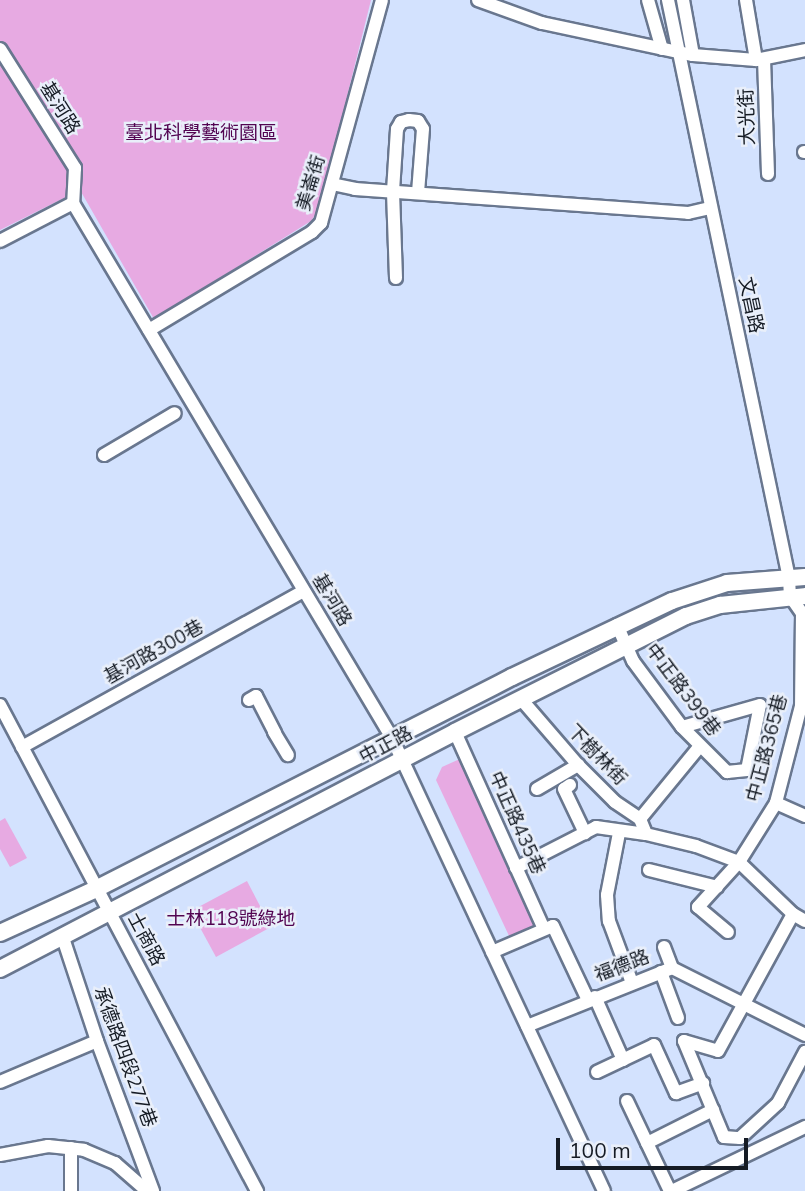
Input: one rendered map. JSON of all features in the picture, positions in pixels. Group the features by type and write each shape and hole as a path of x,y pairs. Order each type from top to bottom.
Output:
{"main road":[{"name":"中正路","path":"0,933 96,889 617,625 672,601 727,583 797,578"},
{"name":"中正路","path":"0,969 455,732 686,616 720,605 797,596"}],"street":[{"name":"美崙街","path":"149,330 312,232 321,223 382,0"},
{"path":"478,0 542,23 693,55 760,59 805,50"},
{"path":"648,0 662,49"},
{"name":"文昌路","path":"667,0 710,208 797,578 797,596"},
{"path":"683,0 693,55"},
{"name":"大光街","path":"746,0 760,59 768,174"},
{"name":"基河路","path":"0,49 75,168 73,202 392,738 604,1191"},
{"path":"396,278 393,191 397,130 401,122 409,120 418,121 423,129 418,193"},
{"path":"332,184 688,213 710,208"},
{"path":"0,241 73,202"},
{"path":"104,454 175,413"},
{"name":"基河路300巷","path":"22,747 304,591"},
{"name":"中正路365巷","path":"728,932 698,907 739,862 776,803 800,706 803,670 802,613 797,596"},
{"name":"中正路399巷","path":"617,625 633,661 682,727 727,772 747,770 760,705 682,727"},
{"path":"249,700 256,696 288,755"},
{"name":"下樹林街","path":"521,699 578,765 615,802 640,819"},
{"name":"士商路","path":"0,705 257,1191"},
{"name":"中正路435巷","path":"455,732 516,869 548,928 592,999 623,1060"},
{"path":"646,834 640,819 700,746"},
{"path":"537,789 578,765"},
{"path":"570,785 564,789 585,833"},
{"path":"776,803 805,816"},
{"path":"516,869 596,827 619,833 646,834 696,846 739,862 793,914 805,921"},
{"path":"619,833 607,895 609,921 632,983"},
{"path":"649,870 717,887"},
{"path":"793,914 718,1051 684,1041 724,1137 740,1138 778,1104 805,1052"},
{"path":"492,952 548,928"},
{"name":"承德路四段277巷","path":"62,936 97,1041 153,1191"},
{"path":"664,947 678,1018"},
{"name":"福德路","path":"527,1026 667,970 744,1003 805,1035"},
{"path":"0,1082 97,1041"},
{"path":"597,1072 654,1045 676,1093 703,1083"},
{"path":"626,1101 671,1191 805,1127"},
{"path":"647,1143 713,1110"},
{"path":"0,1155 48,1146 71,1148 115,1163 147,1191"},
{"path":"71,1148 71,1191"}],"green space":[{"name":"臺北科學藝術園區","path":"0,0 371,0 319,209 311,221 154,319 80,190 0,230"},
{"path":"462,758 538,926 510,938 436,780 442,767"},
{"path":"5,818 27,858 10,867 0,849 0,821"},
{"name":"士林118號綠地","path":"247,881 271,927 216,957 191,911"}]}
